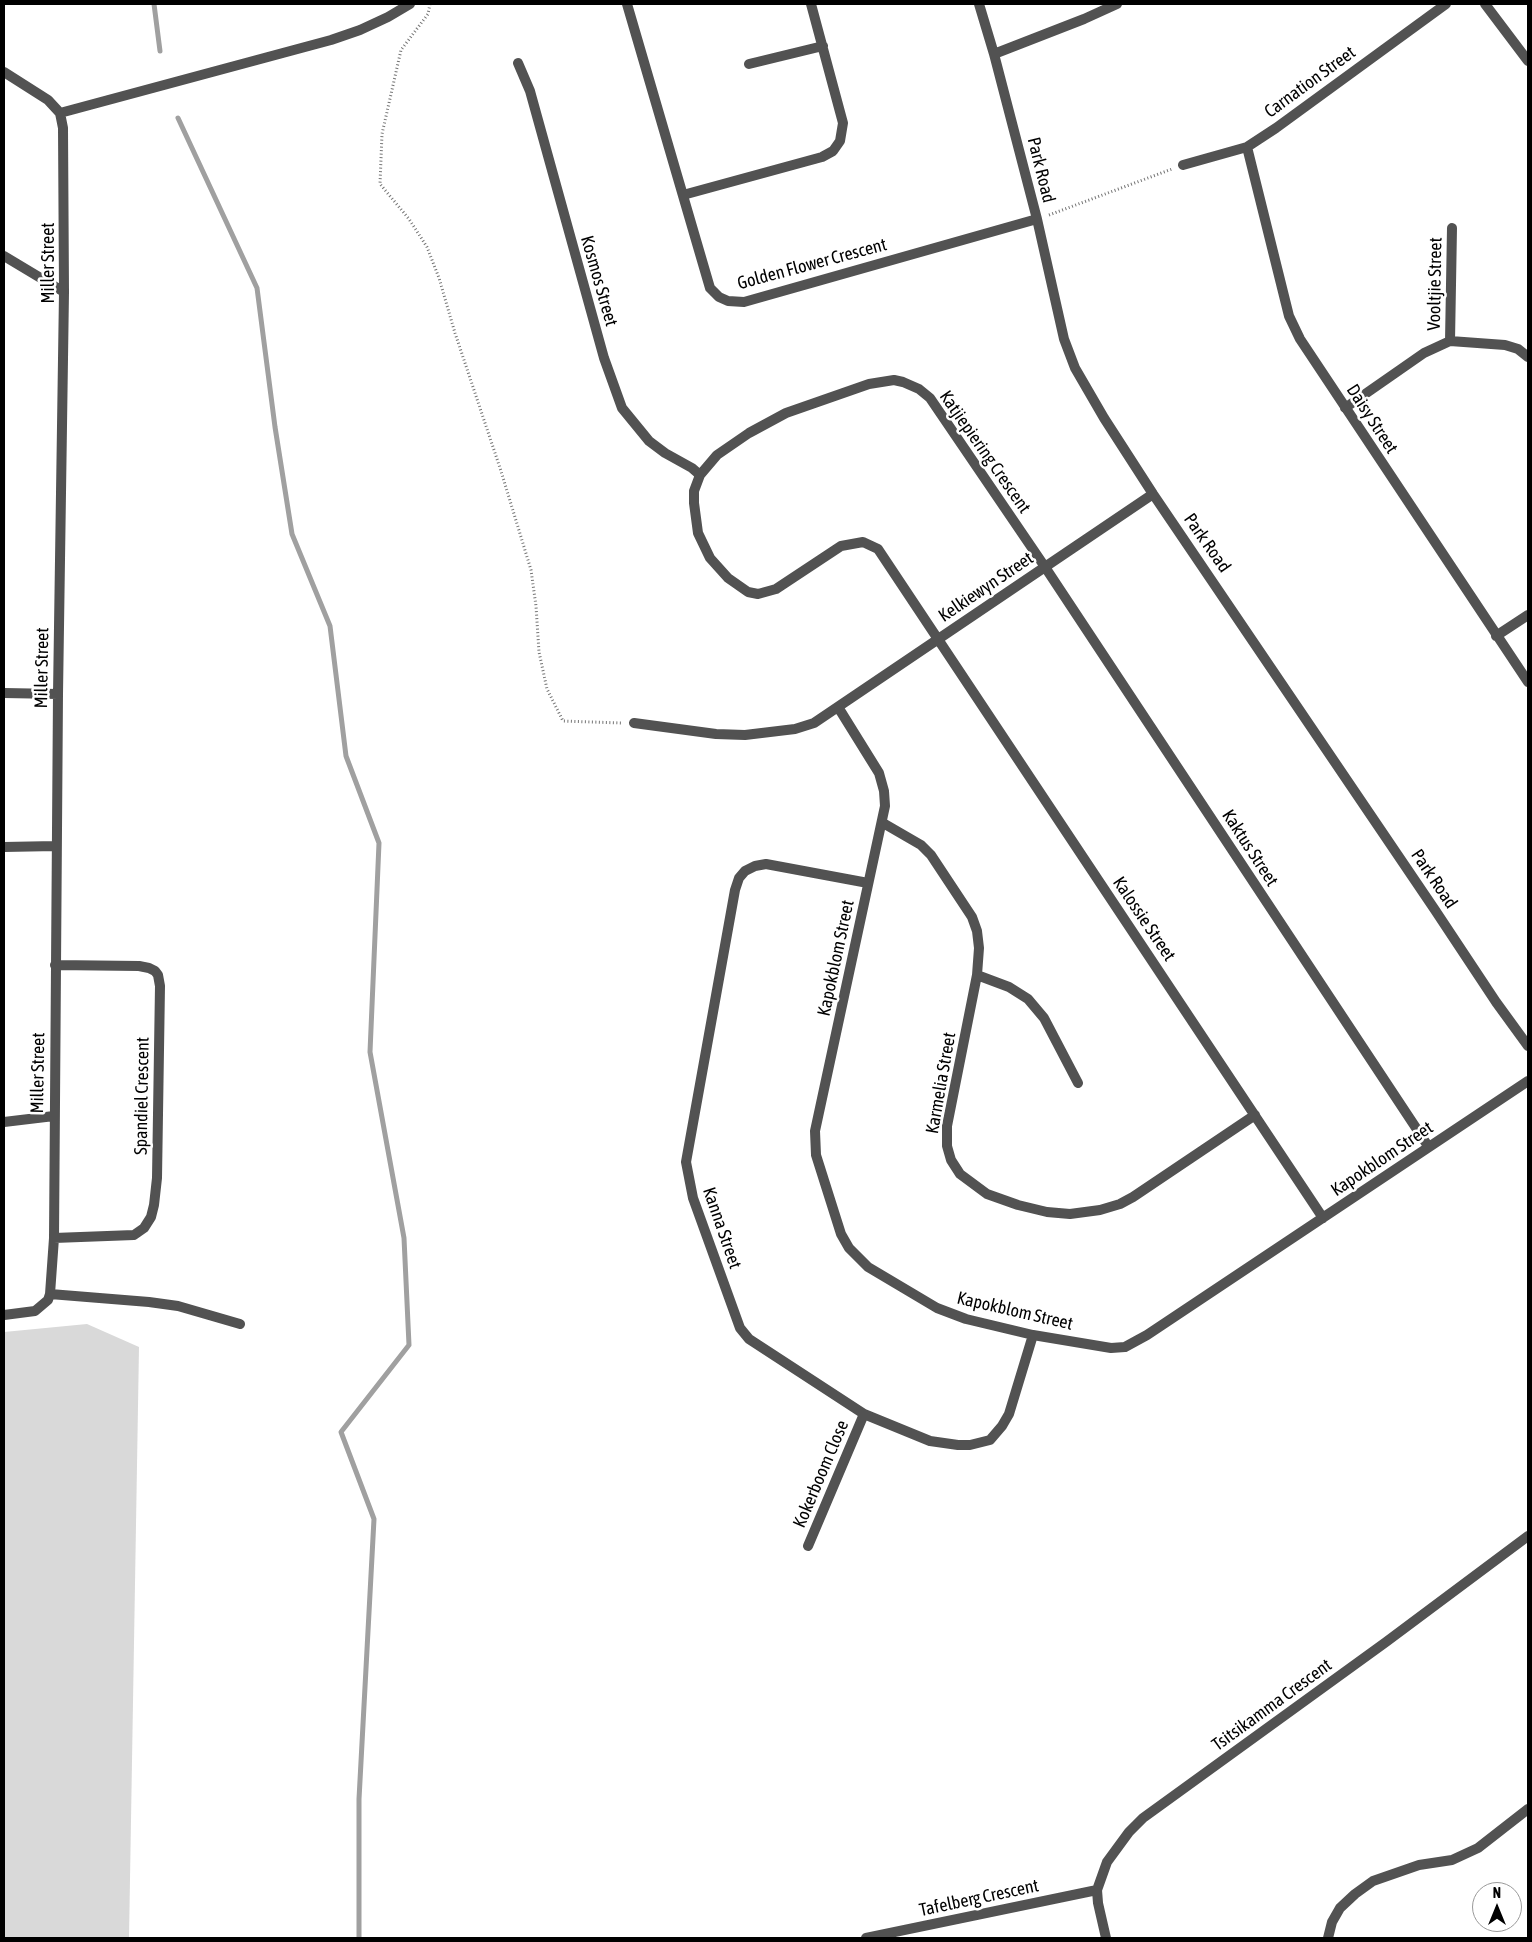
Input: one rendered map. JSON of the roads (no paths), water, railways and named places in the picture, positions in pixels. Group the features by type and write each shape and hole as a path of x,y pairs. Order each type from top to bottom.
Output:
{"street":[{"path":"4,72 48,100 60,113 331,40 360,30 410,4"},
{"path":"683,195 822,157 833,151 840,141 843,123 811,4"},
{"name":"Park Road","path":"979,4 1037,219 1069,354 1087,391 1153,494 1436,910 1496,1002 1528,1046"},
{"path":"994,54 1117,4"},
{"name":"Carnation Street","path":"1183,165 1247,147 1446,4"},
{"path":"1485,4 1528,61"},
{"name":"Golden Flower Crescent","path":"630,5 710,288 719,297 728,301 744,302 1037,219"},
{"path":"749,64 823,46"},
{"name":"Kosmos Street","path":"518,63 530,91 604,358 622,408 649,441 700,475"},
{"name":"Miller Street","path":"50,1294 54,1238 56,846 64,292 62,128 60,113"},
{"name":"Daisy Street","path":"1247,147 1289,316 1300,338 1528,682"},
{"name":"Vooltjie Street","path":"1450,341 1452,228"},
{"path":"4,256 64,292"},
{"path":"1345,408 1424,353 1450,341 1505,345 1518,349 1528,357"},
{"name":"Katjiepiering Crescent","path":"938,639 878,549 869,544 858,542 835,549 769,592 758,594 748,592 728,578 710,558 698,533 694,491 700,475 717,455 749,433 786,412 869,384 894,380 904,382 930,398 1045,567"},
{"name":"Kelkiewyn Street","path":"634,723 716,734 775,733 814,723 1153,494"},
{"name":"Kaktus Street","path":"1045,567 1428,1146"},
{"path":"1496,636 1528,615"},
{"name":"Kalossie Street","path":"938,639 1323,1218"},
{"path":"4,693 58,694"},
{"name":"Kapokblom Street","path":"838,708 879,773 884,791 885,806 883,823 868,883 815,1131 817,1160 841,1234 849,1248 868,1267 937,1308 966,1319 1033,1334 1111,1348 1125,1348 1528,1081"},
{"name":"Karmelia Street","path":"883,823 921,845 931,855 972,917 977,931 977,975 947,1126 947,1146 951,1160 960,1174 987,1194 1018,1205 1047,1212 1070,1214 1100,1210 1120,1204 1133,1197 1255,1115"},
{"path":"4,847 56,846"},
{"name":"Kanna Street","path":"868,883 766,864 750,868 740,878 735,890 686,1162 693,1198 740,1328 749,1339 864,1414 938,1444 970,1445 990,1440 999,1431 1009,1414 1033,1334"},
{"name":"Spandiel Crescent","path":"54,1238 134,1235 144,1228 151,1217 157,1178 160,986 158,975 149,968 139,966 56,965"},
{"path":"977,975 1009,987 1028,999 1044,1018 1078,1083"},
{"path":"4,1122 54,1116"},
{"path":"4,1315 35,1312 48,1300 50,1294 178,1306 240,1324"},
{"name":"Kokerboom Close","path":"808,1546 864,1414"},
{"name":"Tsitsikamma Crescent","path":"1106,1938 1097,1890 1107,1862 1129,1832 1143,1818 1386,1642 1528,1536"},
{"path":"1328,1938 1332,1922 1340,1908 1373,1881 1419,1865 1452,1860 1478,1848 1528,1809"},
{"name":"Tafelberg Crescent","path":"866,1938 1097,1890"}],"waterway":[{"path":"154,4 160,51"},
{"path":"178,118 257,288 275,427 292,534 330,626 346,756 379,843 370,1052 404,1238 409,1345 341,1432 374,1519 359,1799 359,1938"}]}
